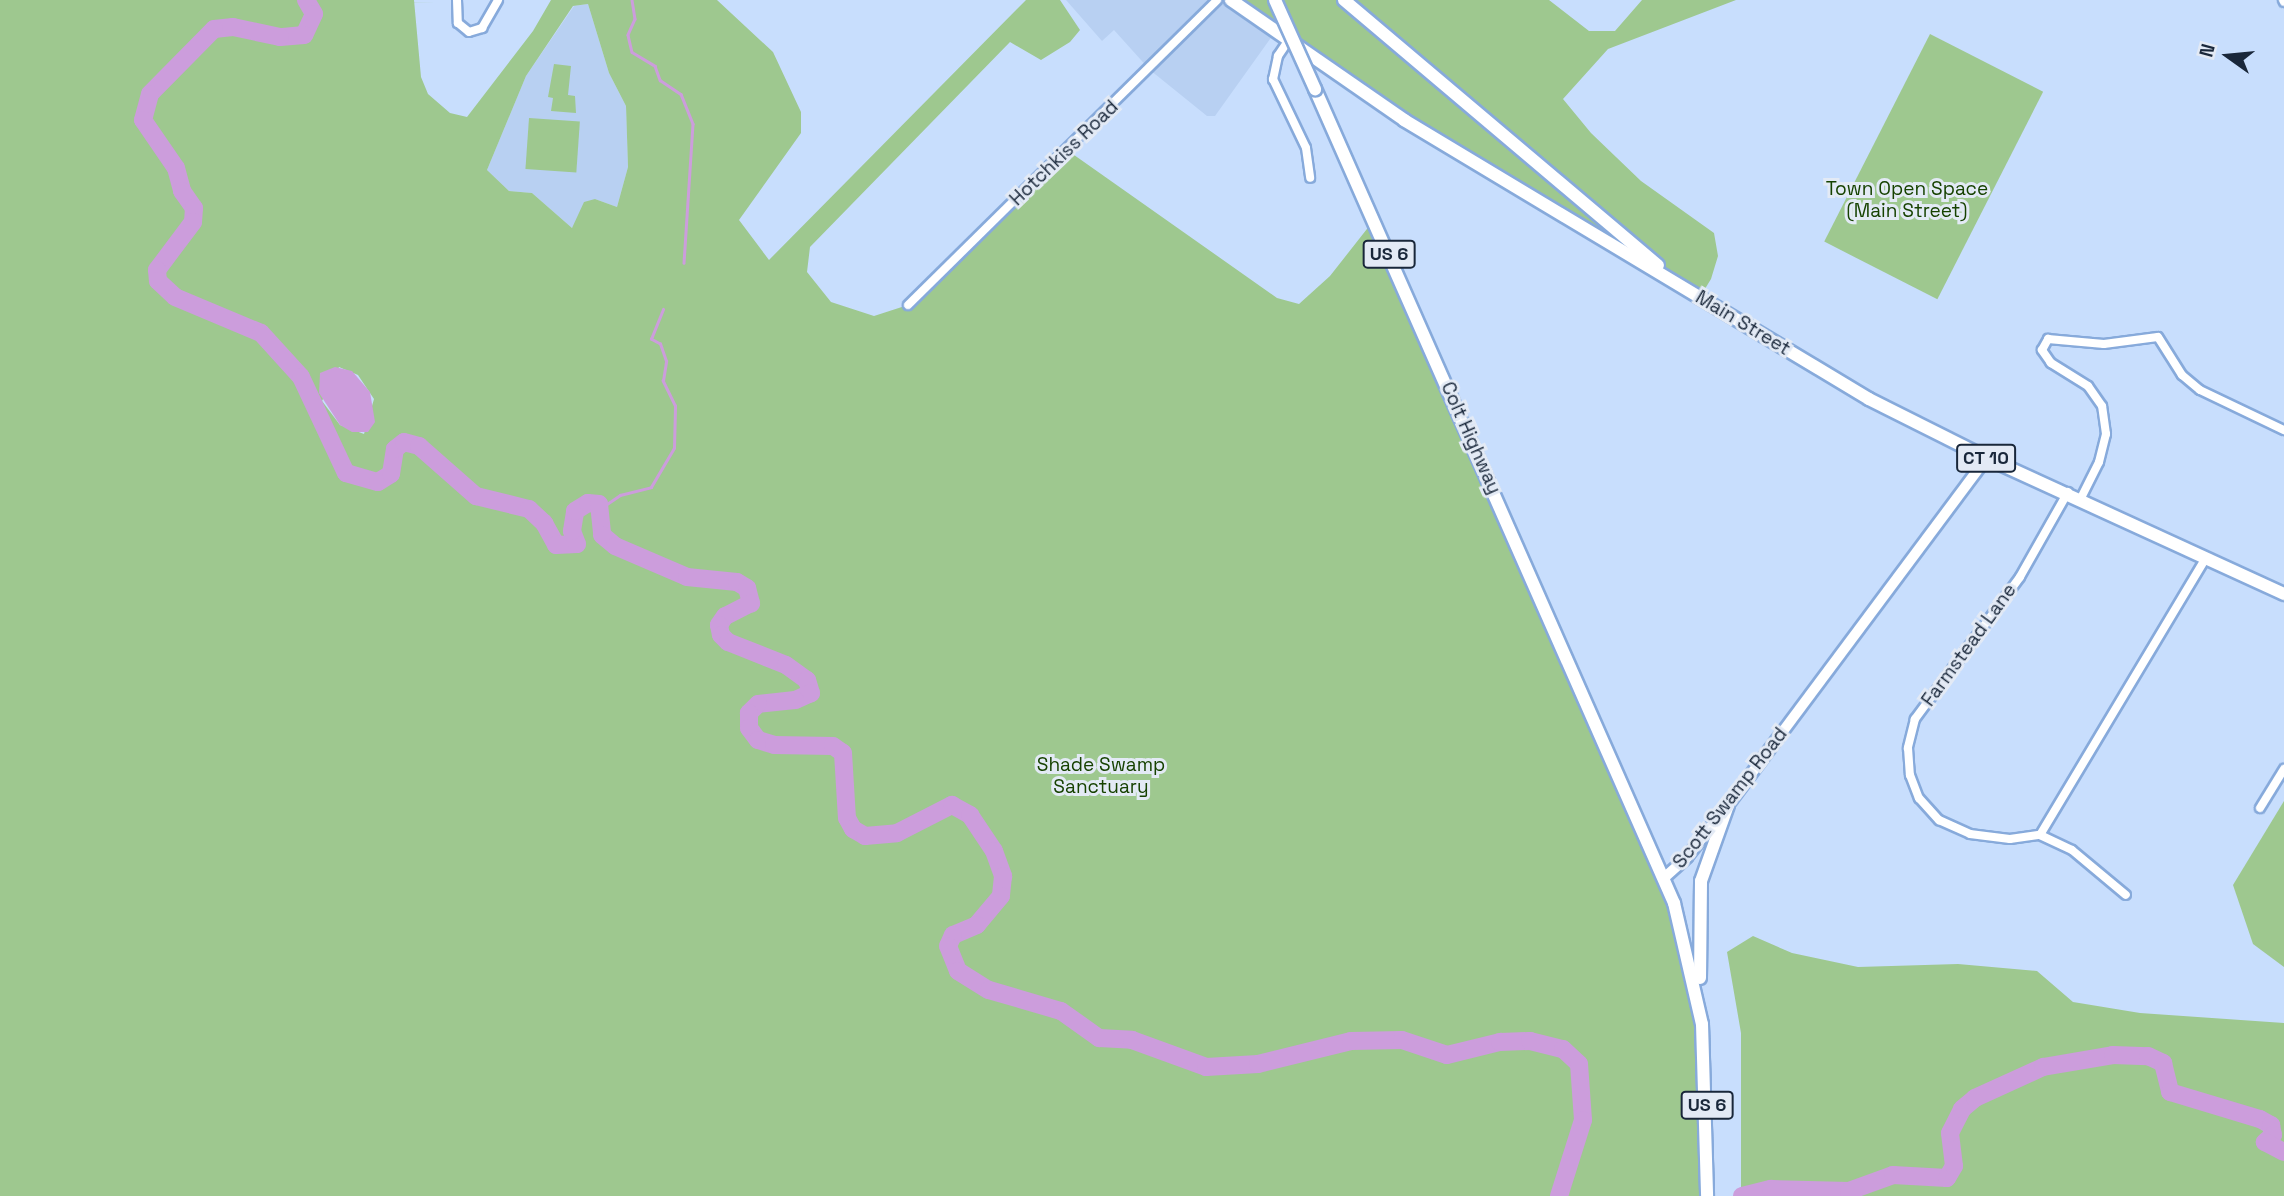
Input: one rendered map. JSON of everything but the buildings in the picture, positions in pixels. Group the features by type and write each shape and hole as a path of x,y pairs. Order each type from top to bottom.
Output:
{"highway":[{"name":"Main Street","path":"1231,0 1404,120 1870,399 1987,458 2068,492 2284,594"},
{"name":"Colt Highway","path":"1275,0 1665,877"},
{"path":"1344,0 1700,297"},
{"path":"1702,1024 1698,900 1704,862 1728,805"},
{"name":"Scott Swamp Road","path":"1665,877 1689,958 1702,1024 1707,1191"}],"main road":[{"name":"Scott Swamp Road","path":"1665,877 1687,858 1728,805 1987,458"}],"street":[{"path":"457,0 458,23 469,32 482,28 498,0"},
{"name":"Hotchkiss Road","path":"908,305 1217,0"},
{"path":"1288,41 1278,56 1272,79 1306,148 1310,178"},
{"path":"2081,498 2099,463 2106,434 2102,406 2088,386 2051,363 2042,351 2048,339 2104,344 2158,337 2182,375 2200,390 2284,430"},
{"name":"Farmstead Lane","path":"2040,835 2010,839 1970,834 1939,820 1919,799 1908,748 1915,719 2020,577 2068,492"},
{"path":"2126,895 2072,850 2040,835 2206,558"},
{"path":"2260,808 2284,769"}],"shaded area":[{"path":"1066,0 1231,0 1275,32 1215,116 1207,116 1150,70 1114,30 1102,41"},
{"path":"588,4 609,73 626,106 628,167 617,207 595,199 572,228 532,193 509,191 487,170 526,76 574,6"},
{"path":"335,367 352,371 370,392 375,422 368,432 352,432 340,425 319,393 320,373"}],"green space":[{"name":"Shade Swamp Sanctuary","path":"0,0 414,0 421,77 428,94 450,113 467,117 533,31 551,0 717,0 773,52 801,112 801,133 739,220 769,260 1026,0 1060,0 1080,30 1070,42 1041,60 1010,42 810,247 807,272 831,302 874,316 908,305 1067,150 1277,298 1299,304 1330,276 1374,220 1665,877 1697,992 1707,1196 0,1196","holes":["588,4 609,73 626,106 628,167 617,207 595,199 584,202 572,228 532,193 509,191 487,170 526,76 573,6","339,367 358,375 374,399 364,434 340,425 322,401"]},
{"path":"1231,0 1549,0 1589,31 1615,31 1642,0 1736,0 1608,49 1563,99 1591,133 1641,181 1714,233 1718,256 1711,279 1700,297 1492,173"},
{"name":"Town Open Space (Main Street)","path":"1930,34 2043,92 1937,299 1824,242"},
{"path":"554,64 571,66 568,95 575,96 576,113 551,111 553,98 548,97"},
{"path":"529,118 580,122 576,172 525,169"},
{"path":"2284,801 2284,967 2253,944 2233,885"},
{"path":"1753,936 1792,953 1858,967 1958,964 2037,971 2073,1002 2140,1013 2284,1023 2284,1196 1741,1196 1741,1033 1727,952"}],"waterway":[{"path":"306,0 314,14 304,35 280,37 233,27 214,29 150,94 143,120 176,168 182,191 194,208 193,222 157,270 158,281 175,297 261,333 301,377 346,473 378,482 391,474 395,449 404,442 419,446 476,496 529,509 544,523 556,545 577,544 572,531 575,511 588,503 599,504 602,535 615,546 687,577 737,582 747,588 751,603 725,616 719,625 721,635 728,642 786,665 807,680 811,693 795,700 758,704 749,713 749,728 758,740 774,745 833,746 843,753 847,818 853,829 865,836 897,833 952,805 970,815 994,851 1003,876 1001,896 977,925 953,935 948,946 958,971 989,990 1061,1011 1099,1038 1132,1040 1206,1067 1258,1064 1351,1041 1402,1040 1447,1055 1500,1042 1530,1041 1563,1049 1579,1064 1583,1120 1559,1196"},
{"path":"632,0 635,19 628,35 632,52 655,66 660,80 681,94 693,124 684,263"},
{"path":"601,508 620,495 651,487 674,448 675,406 663,381 666,361 660,344 651,339 663,309"},
{"path":"1742,1196 1771,1189 1849,1191 1893,1175 1947,1178 1954,1166 1950,1133 1962,1109 1975,1098 2043,1067 2113,1055 2148,1056 2163,1063 2170,1092 2260,1119 2271,1125 2273,1135 2265,1142 2284,1152"}]}
